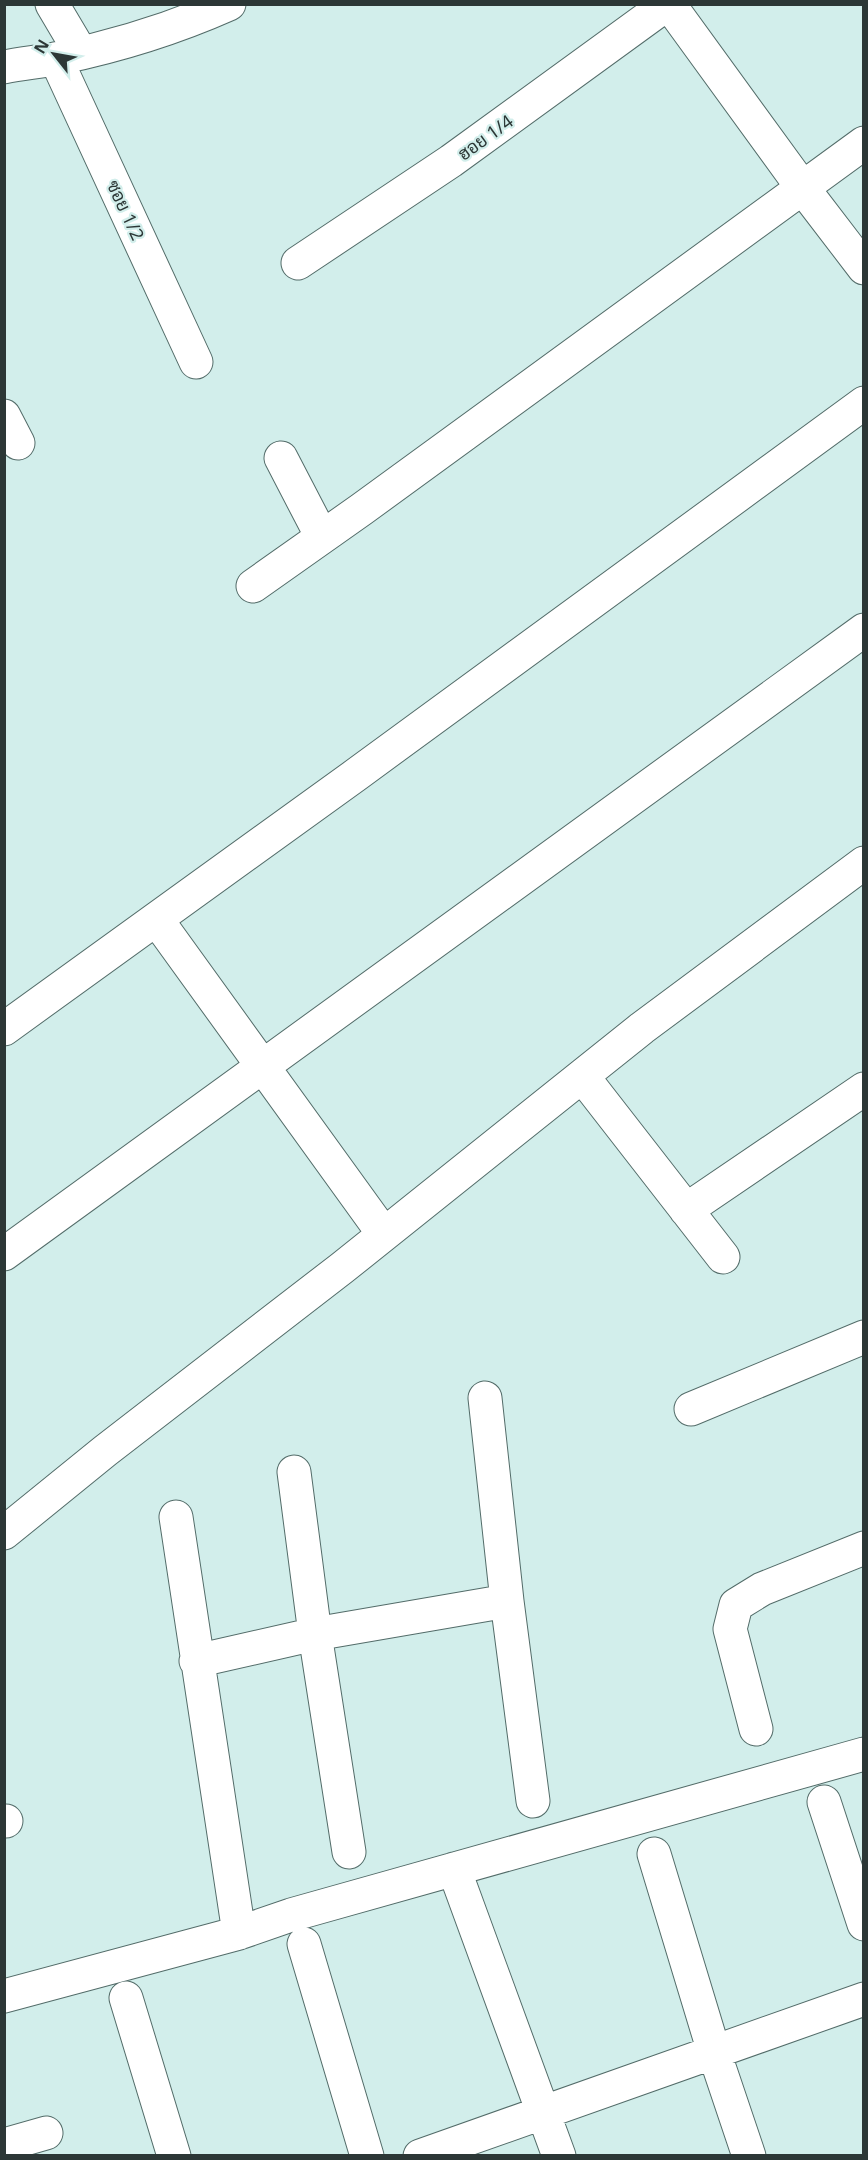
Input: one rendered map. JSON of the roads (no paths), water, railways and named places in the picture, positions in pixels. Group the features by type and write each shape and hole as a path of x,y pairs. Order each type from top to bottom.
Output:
{"street":[{"name":"ซอย 1/2","path":"52,4 69,56 196,362"},
{"path":"4,67 69,56 126,42 229,4"},
{"path":"668,4 802,188 864,268"},
{"name":"ฮอย 1/4","path":"298,263 451,161 668,4"},
{"path":"253,586 864,143"},
{"path":"4,1029 157,920 864,403"},
{"path":"282,458 322,537"},
{"path":"4,1254 264,1068 864,630"},
{"path":"4,1533 105,1450 342,1268 642,1028 864,863"},
{"path":"157,920 383,1233"},
{"path":"583,1077 723,1257"},
{"path":"686,1210 864,1089"},
{"path":"691,1409 864,1337"},
{"path":"484,1398 533,1801"},
{"path":"294,1472 315,1634 349,1852"},
{"path":"176,1517 239,1933"},
{"path":"756,1729 730,1629 736,1605 762,1589 864,1548"},
{"path":"196,1661 315,1634 507,1601"},
{"path":"4,1996 239,1933 454,1869 864,1754"},
{"path":"824,1802 864,1924"},
{"path":"654,1854 748,2156"},
{"path":"454,1869 559,2156"},
{"path":"304,1944 367,2156"},
{"path":"126,1998 174,2156"},
{"path":"420,2156 864,1999"},
{"path":"4,2145 46,2133"}]}
